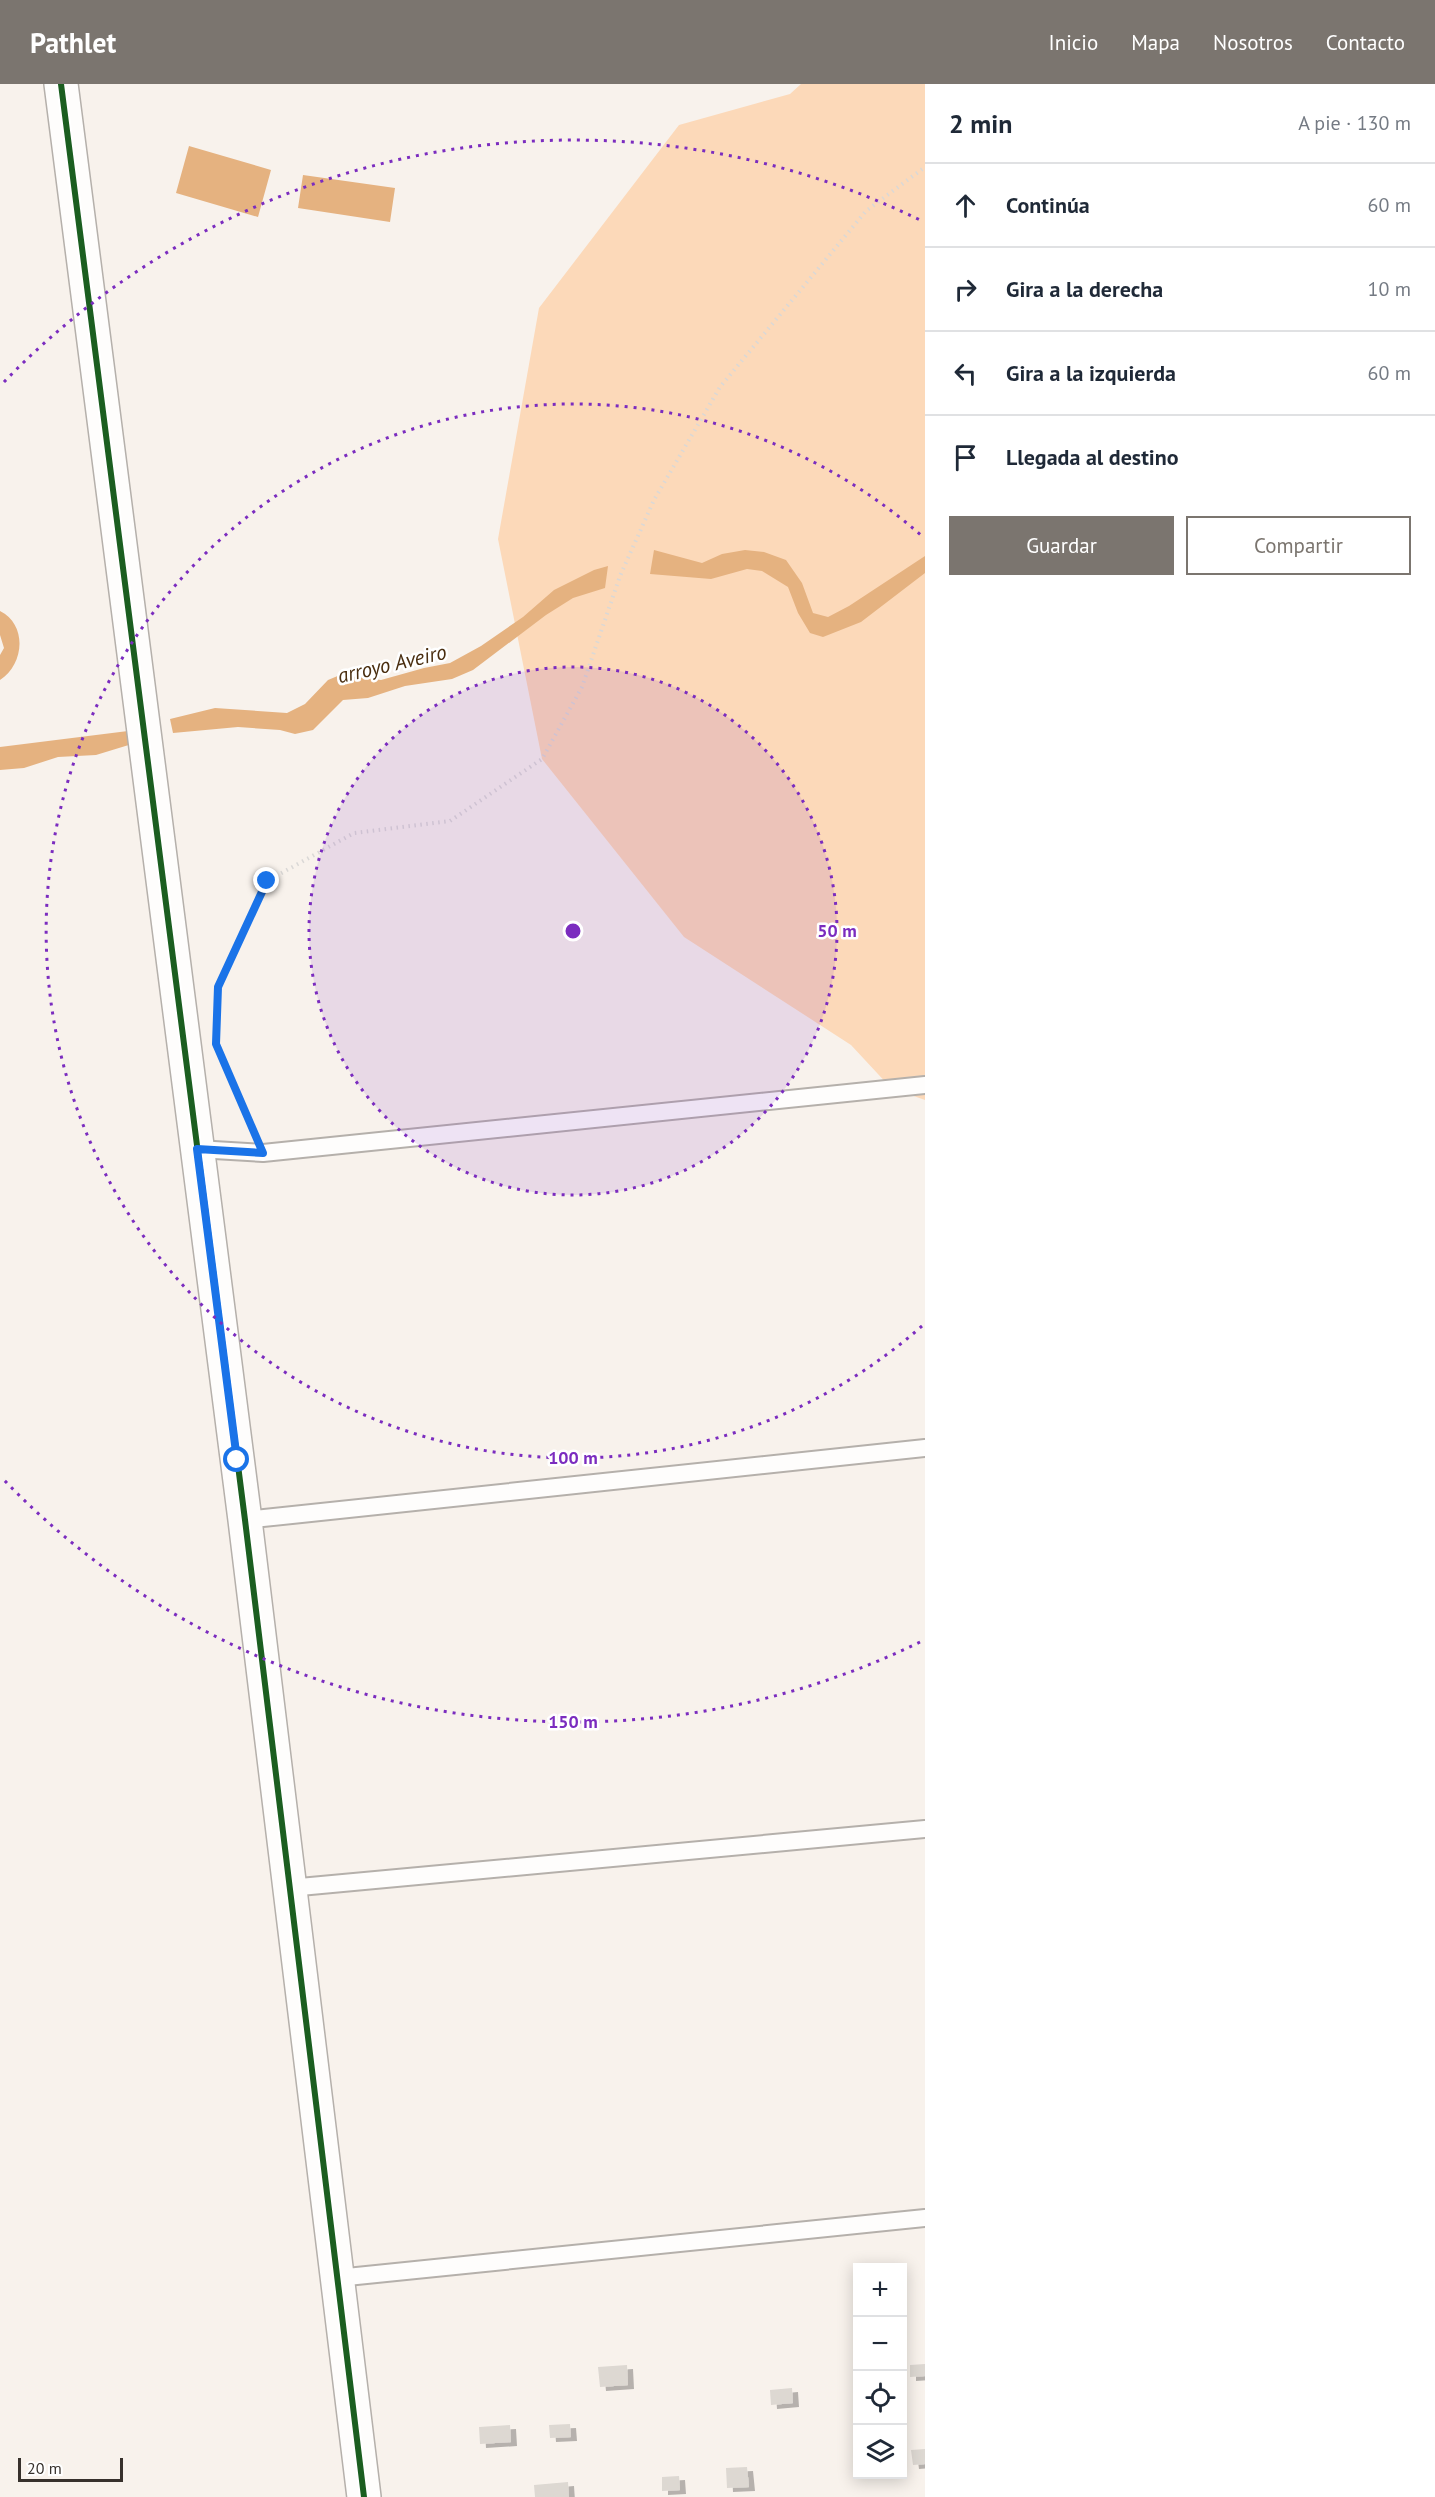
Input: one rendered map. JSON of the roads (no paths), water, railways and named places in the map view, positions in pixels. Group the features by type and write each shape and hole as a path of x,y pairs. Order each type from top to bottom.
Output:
{"street":[{"path":"61,84 245,1520 364,2497"}],"lane":[{"path":"197,1149 263,1153 925,1085"},
{"path":"245,1520 925,1448"},
{"path":"290,1888 925,1829"},
{"path":"337,2278 925,2218"}],"water label":[{"name":"arroyo Aveiro","path":"392,664"}]}
